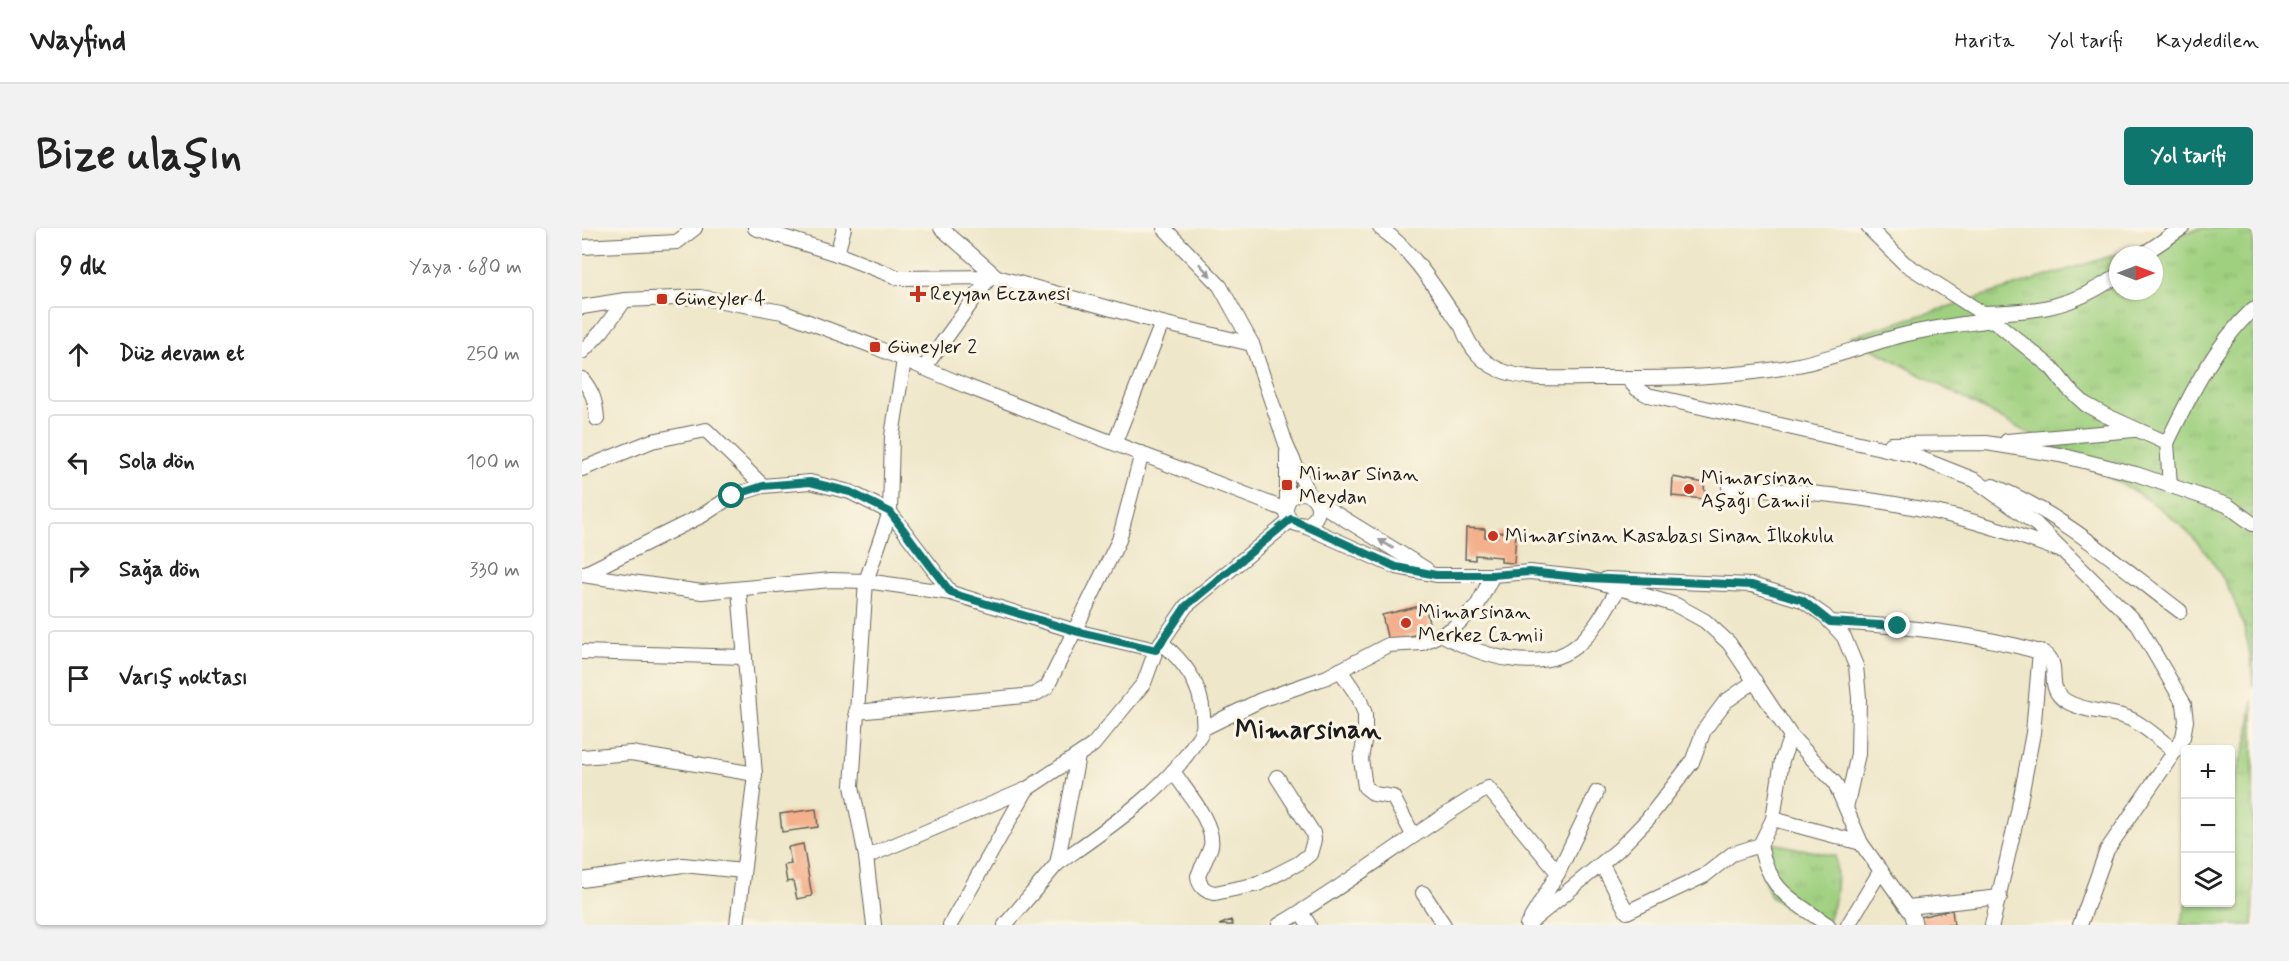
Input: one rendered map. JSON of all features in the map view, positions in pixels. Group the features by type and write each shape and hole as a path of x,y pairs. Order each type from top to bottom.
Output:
{"street":[{"path":"582,247 677,242 695,228"},
{"path":"754,228 837,254 899,278 993,277 1162,323 1252,344"},
{"path":"837,254 844,228"},
{"path":"941,228 993,277"},
{"path":"582,307 625,300 700,297 782,312 966,386 1115,442 1311,522 1317,513 1313,498 1287,447 1252,344 1220,286 1164,228"},
{"path":"1380,228 1396,240 1414,259 1462,327 1471,346 1493,366 1510,373 1540,377 1627,378 1773,369 1821,359 1912,333 2060,305 2082,298 2109,280"},
{"path":"1869,228 1904,263 1987,317 2052,368 2085,404 2167,443"},
{"path":"2155,246 2182,228"},
{"path":"924,368 993,277"},
{"path":"582,351 602,331 625,300"},
{"path":"2169,486 2167,443 2216,352 2253,309"},
{"path":"1115,442 1162,323"},
{"path":"874,925 866,857 852,786 866,581 890,512 892,435 904,360"},
{"path":"1627,378 1648,395 1912,455 2026,500 2058,519 2180,611"},
{"path":"582,380 590,388 596,403 597,419"},
{"path":"1868,444 1986,444 2136,429"},
{"path":"582,469 652,441 706,430 763,486"},
{"path":"1986,444 2060,455 2136,474 2227,505 2253,524"},
{"path":"1287,447 1291,514"},
{"path":"856,712 1034,695 1047,687 1119,540 1142,453"},
{"path":"1975,480 2036,524 2138,625 2184,704 2186,721 2175,751 2107,850 2080,925"},
{"path":"583,574 703,515 732,496 763,486 810,482 850,492 890,512 951,593"},
{"path":"1729,487 1802,491 1944,514 2006,530 2066,552"},
{"path":"866,857 1027,789 1093,745 1144,683 1159,646 1186,606 1291,514 1293,495 1304,493 1313,498 1436,575"},
{"path":"1291,514 1396,567 1436,575 1530,572 1586,578 1752,585 1802,600 1830,622 1844,637 1856,666 1859,698 1858,754 1846,808"},
{"path":"583,574 702,592 831,580 866,581 951,593 1075,631 1159,646 1180,658 1194,679 1202,703 1204,728"},
{"path":"1005,925 1057,864 1124,817 1173,771 1183,761 1204,728 1262,700 1327,677 1388,645 1422,643 1452,629 1477,606 1492,575"},
{"path":"1586,578 1676,605 1705,621 1730,643 1791,736 1835,783 1861,843 1908,907 1915,925"},
{"path":"1441,634 1468,649 1496,658 1545,659 1564,653 1580,643 1601,618 1618,589"},
{"path":"737,925 755,774 739,590"},
{"path":"1830,622 1898,626 1964,634 2040,651 2052,660 2054,687 2065,700 2128,717 2175,751"},
{"path":"1992,925 2000,897 2033,733 2040,651"},
{"path":"582,652 745,657"},
{"path":"1340,670 1359,698 1365,714 1365,736 1361,759 1365,787 1374,794 1393,797 1413,835"},
{"path":"1527,925 1602,865 1647,820 1692,762 1704,730 1725,702 1755,681"},
{"path":"1791,736 1782,760 1773,819 1760,845 1765,867 1776,886 1793,901 1828,925"},
{"path":"582,756 631,753 755,774"},
{"path":"1057,864 1077,756"},
{"path":"1173,771 1209,825 1210,847 1198,876 1201,886 1215,893 1258,884 1299,863 1310,854 1314,840 1312,833 1277,777"},
{"path":"1278,925 1488,788 1558,873"},
{"path":"950,925 1027,789"},
{"path":"1527,925 1558,873 1598,792"},
{"path":"1773,819 1861,843"},
{"path":"1602,865 1627,912 1704,876 1732,854 1760,845"},
{"path":"582,880 683,865 743,871"},
{"path":"1848,925 1881,870"},
{"path":"1423,893 1444,925"},
{"path":"1908,907 2000,897"},
{"path":"1301,912 1309,925"}],"green space":[{"path":"2201,228 2253,228 2253,687 2250,655 2243,625 2218,571 2201,547 2180,525 2156,505 2129,488 1851,337 2109,257 2109,300 2163,300 2163,246 2143,246"},
{"path":"2253,699 2253,925 2180,925 2186,907 2235,907 2235,778 2248,738"},
{"path":"1762,841 1835,856 1836,891 1826,925 1813,925 1771,897 1764,878"}],"building":[{"name":"Mimarsinan Aşağı Camii","path":"1673,477 1704,483 1705,499 1672,496"},
{"path":"1466,528 1485,529 1485,537 1497,537 1497,532 1516,533 1514,563 1501,562 1501,557 1475,555 1475,560 1465,559"},
{"name":"Mimarsinan Merkez Camii","path":"1425,605 1431,631 1388,641 1382,615"},
{"path":"816,809 818,827 782,832 780,814"},
{"path":"803,844 812,896 797,899 793,881 787,882 784,865 791,864 788,847"},
{"path":"1952,910 1954,925 1920,925 1919,917"},
{"path":"1231,920 1233,925 1219,925"}],"place":[{"name":"Reyyan Eczanesi","path":"918,294"},
{"name":"Güneyler 4","path":"662,299"},
{"name":"Güneyler 2","path":"875,347"},
{"name":"Mimar Sinan Meydan","path":"1287,485"},
{"name":"Mimarsinan Aşağı Camii","path":"1689,489"},
{"name":"Mimarsinan Kasabası Sinan İlkokulu","path":"1493,536"},
{"name":"Mimarsinan Merkez Camii","path":"1406,623"}],"district":[{"name":"Mimarsinan","path":"1308,731"}],"route":[{"path":"732,496 763,486 810,482 850,492 890,512 951,593 1075,631 1156,650 1186,606 1291,519 1295,523 1396,567 1436,575 1530,572 1586,578 1752,585 1802,600 1830,622 1898,626"}]}
